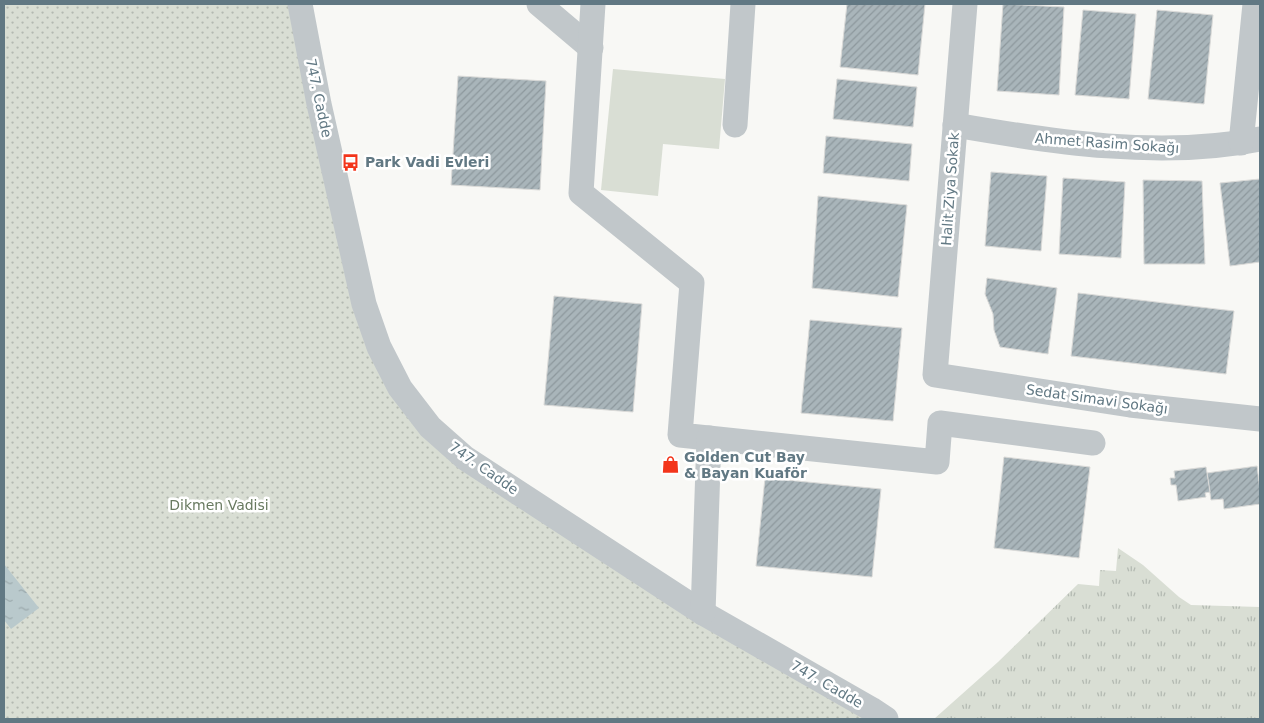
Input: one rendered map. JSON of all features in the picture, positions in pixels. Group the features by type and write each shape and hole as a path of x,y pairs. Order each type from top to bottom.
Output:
{"street":[{"name":"747. Cadde","path":"300,4 319,104 364,304 379,347 400,388 430,428 465,458 703,613 874,716"},
{"path":"539,4 591,48"},
{"path":"593,4 581,193 692,283 680,435 937,462 940,423 1093,443"},
{"path":"735,125 743,4"},
{"name":"Halit Ziya Sokak","path":"935,375 965,4"},
{"path":"1250,141 1255,4"},
{"name":"Ahmet Rasim Sokağı","path":"955,125 1038,140 1108,145 1178,148 1212,147 1250,141"},
{"name":"Sedat Simavi Sokağı","path":"935,375 1130,405 1260,419"},
{"path":"703,613 709,438"}],"green space":[{"name":"Dikmen Vadisi","path":"4,4 300,4 364,304 430,427 886,719 4,719"},
{"path":"613,69 725,79 719,149 663,144 658,196 601,190"},
{"path":"1118,548 1143,565 1179,597 1191,605 1260,607 1260,719 934,719 998,662 1078,584 1099,586 1100,570 1116,571"}],"water":[{"path":"4,564 39,608 11,629 4,620"}],"building":[{"path":"847,4 925,4 918,75 840,67"},
{"path":"1003,4 1064,7 1059,95 997,91"},
{"path":"1083,10 1136,14 1129,99 1075,95"},
{"path":"1157,10 1213,15 1204,104 1148,99"},
{"path":"458,76 546,81 540,190 451,185"},
{"path":"837,79 917,87 913,127 833,119"},
{"path":"826,136 912,144 909,181 823,173"},
{"path":"991,172 1047,176 1041,251 985,246"},
{"path":"1063,178 1125,182 1121,258 1059,254"},
{"path":"1260,179 1260,262 1230,266 1220,183"},
{"path":"1143,180 1202,181 1205,264 1144,264"},
{"path":"818,196 907,205 898,297 812,288"},
{"path":"987,278 1057,288 1048,354 1000,347 994,330 993,314 985,294"},
{"path":"1078,293 1234,311 1226,374 1071,356"},
{"path":"554,296 642,304 633,412 544,405"},
{"path":"810,320 902,328 893,421 801,413"},
{"path":"1004,457 1090,467 1079,558 994,548"},
{"path":"1257,466 1260,504 1224,509 1223,499 1211,500 1207,473"},
{"path":"1206,467 1210,492 1205,493 1206,497 1178,501 1176,485 1171,485 1170,478 1175,478 1174,471"},
{"path":"765,478 881,489 872,577 756,566"}],"place":[{"name":"Park Vadi Evleri","path":"351,162"},
{"name":"Golden Cut Bay & Bayan Kuaför","path":"670,465"}]}
